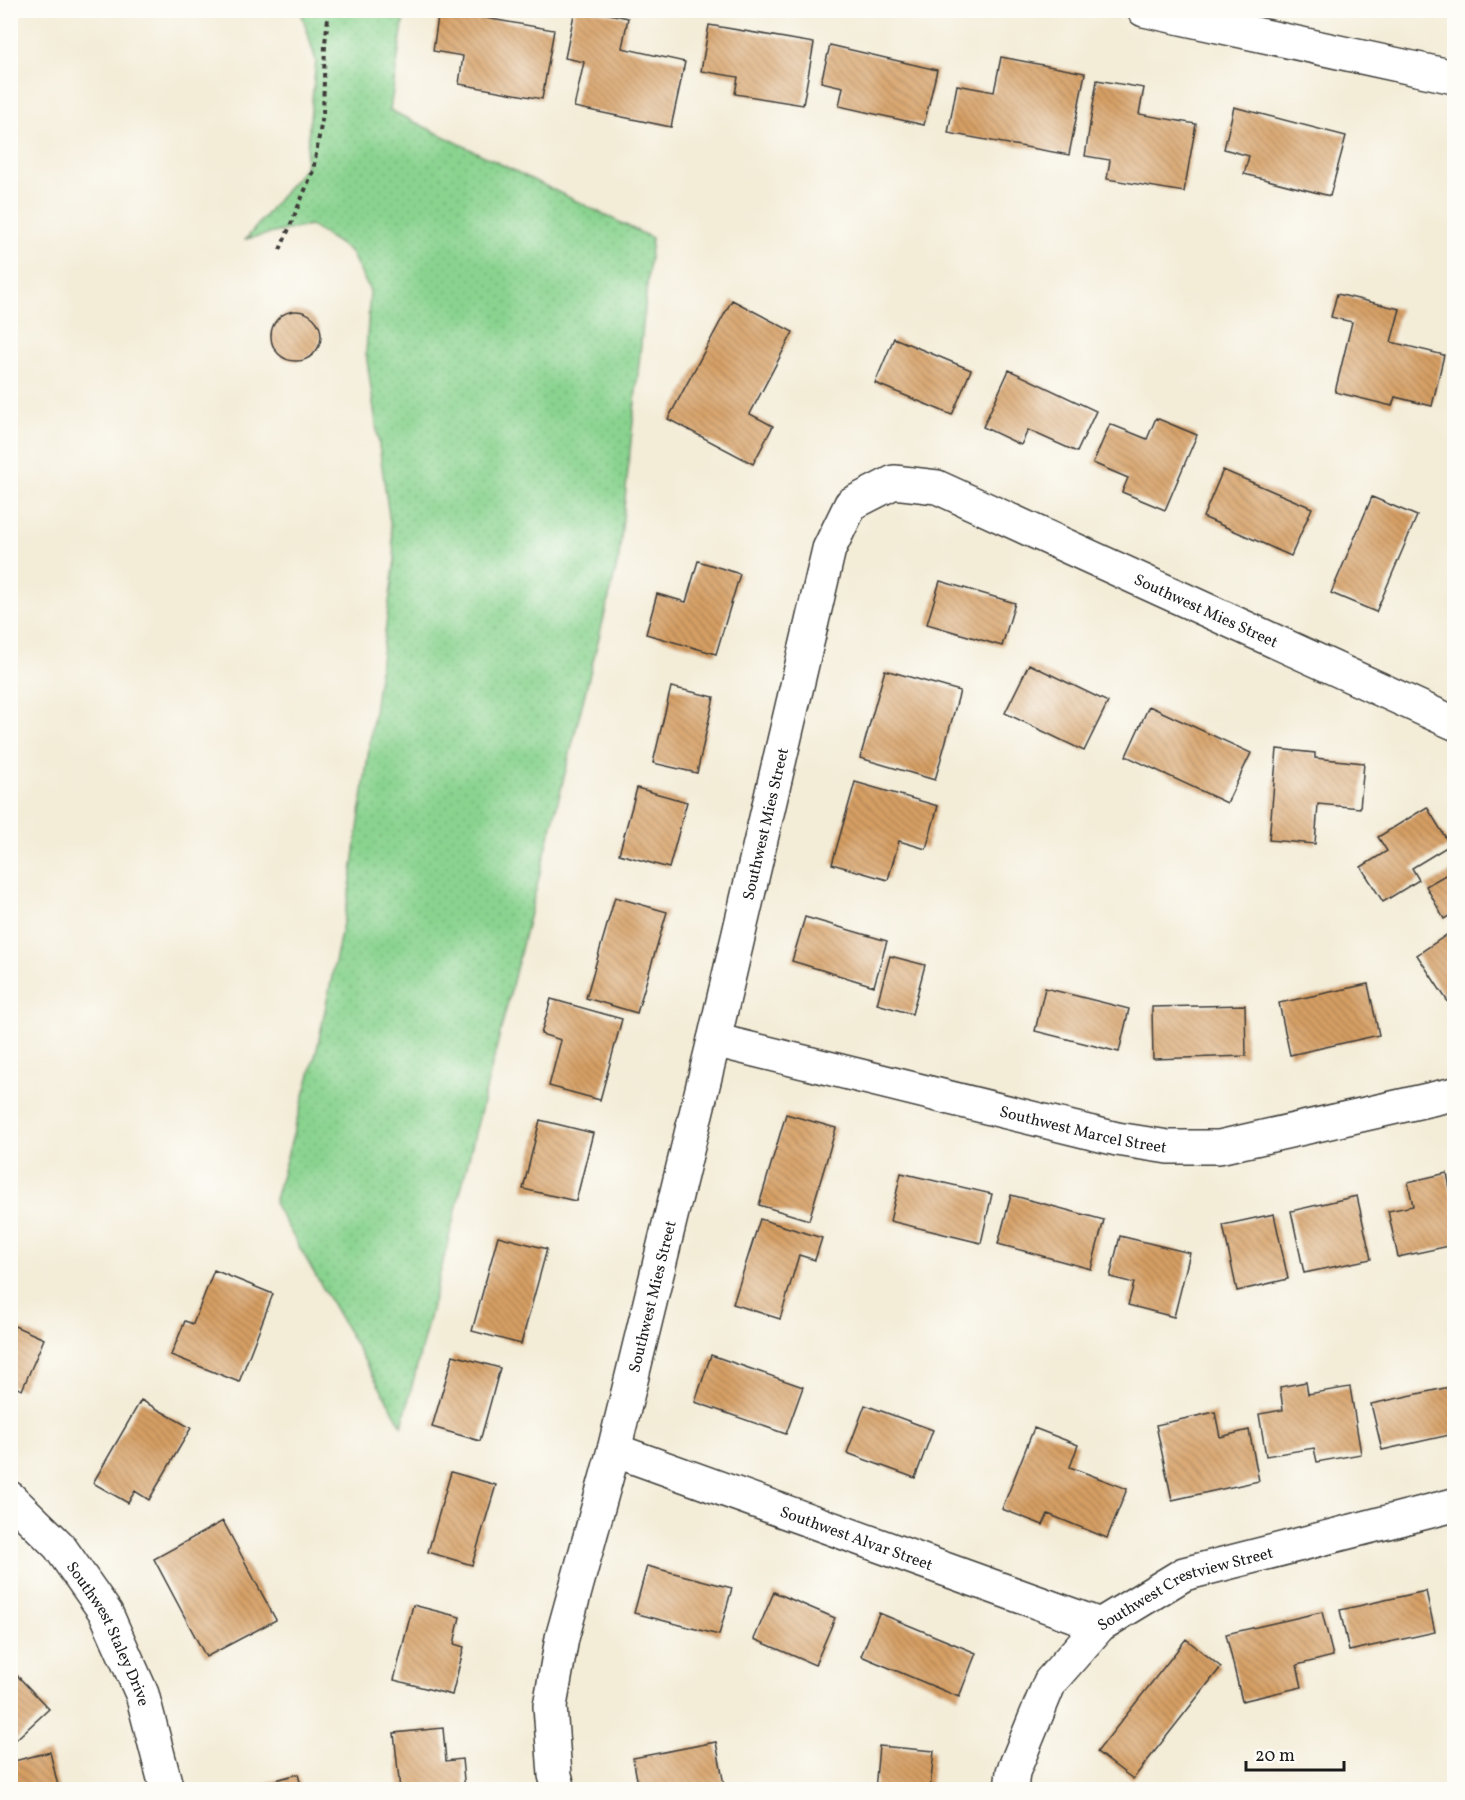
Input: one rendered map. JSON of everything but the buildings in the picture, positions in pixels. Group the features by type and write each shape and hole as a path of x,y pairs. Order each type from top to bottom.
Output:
{"street":[{"path":"1144,10 1455,77"},
{"name":"Southwest Mies Street","path":"559,1790 555,1775 550,1706 562,1638 614,1450 714,1040 829,549 851,504 894,482 937,487 1455,723"},
{"name":"Southwest Marcel Street","path":"714,1040 1117,1139 1168,1147 1219,1147 1455,1094"},
{"name":"Southwest Alvar Street","path":"614,1450 1100,1625"},
{"name":"Southwest Staley Drive","path":"10,1498 59,1546 106,1613 142,1694 167,1790"},
{"name":"Southwest Crestview Street","path":"1011,1790 1013,1772 1050,1682 1100,1625 1184,1574 1455,1505"}],"path":[{"path":"280,250 314,171 323,114 325,43 329,10"}],"green space":[{"path":"301,11 405,11 390,110 652,238 619,557 402,1426 274,1203 317,1049 349,894 395,559 366,353 370,291 350,251 310,225 246,239 305,167 316,61"}]}
